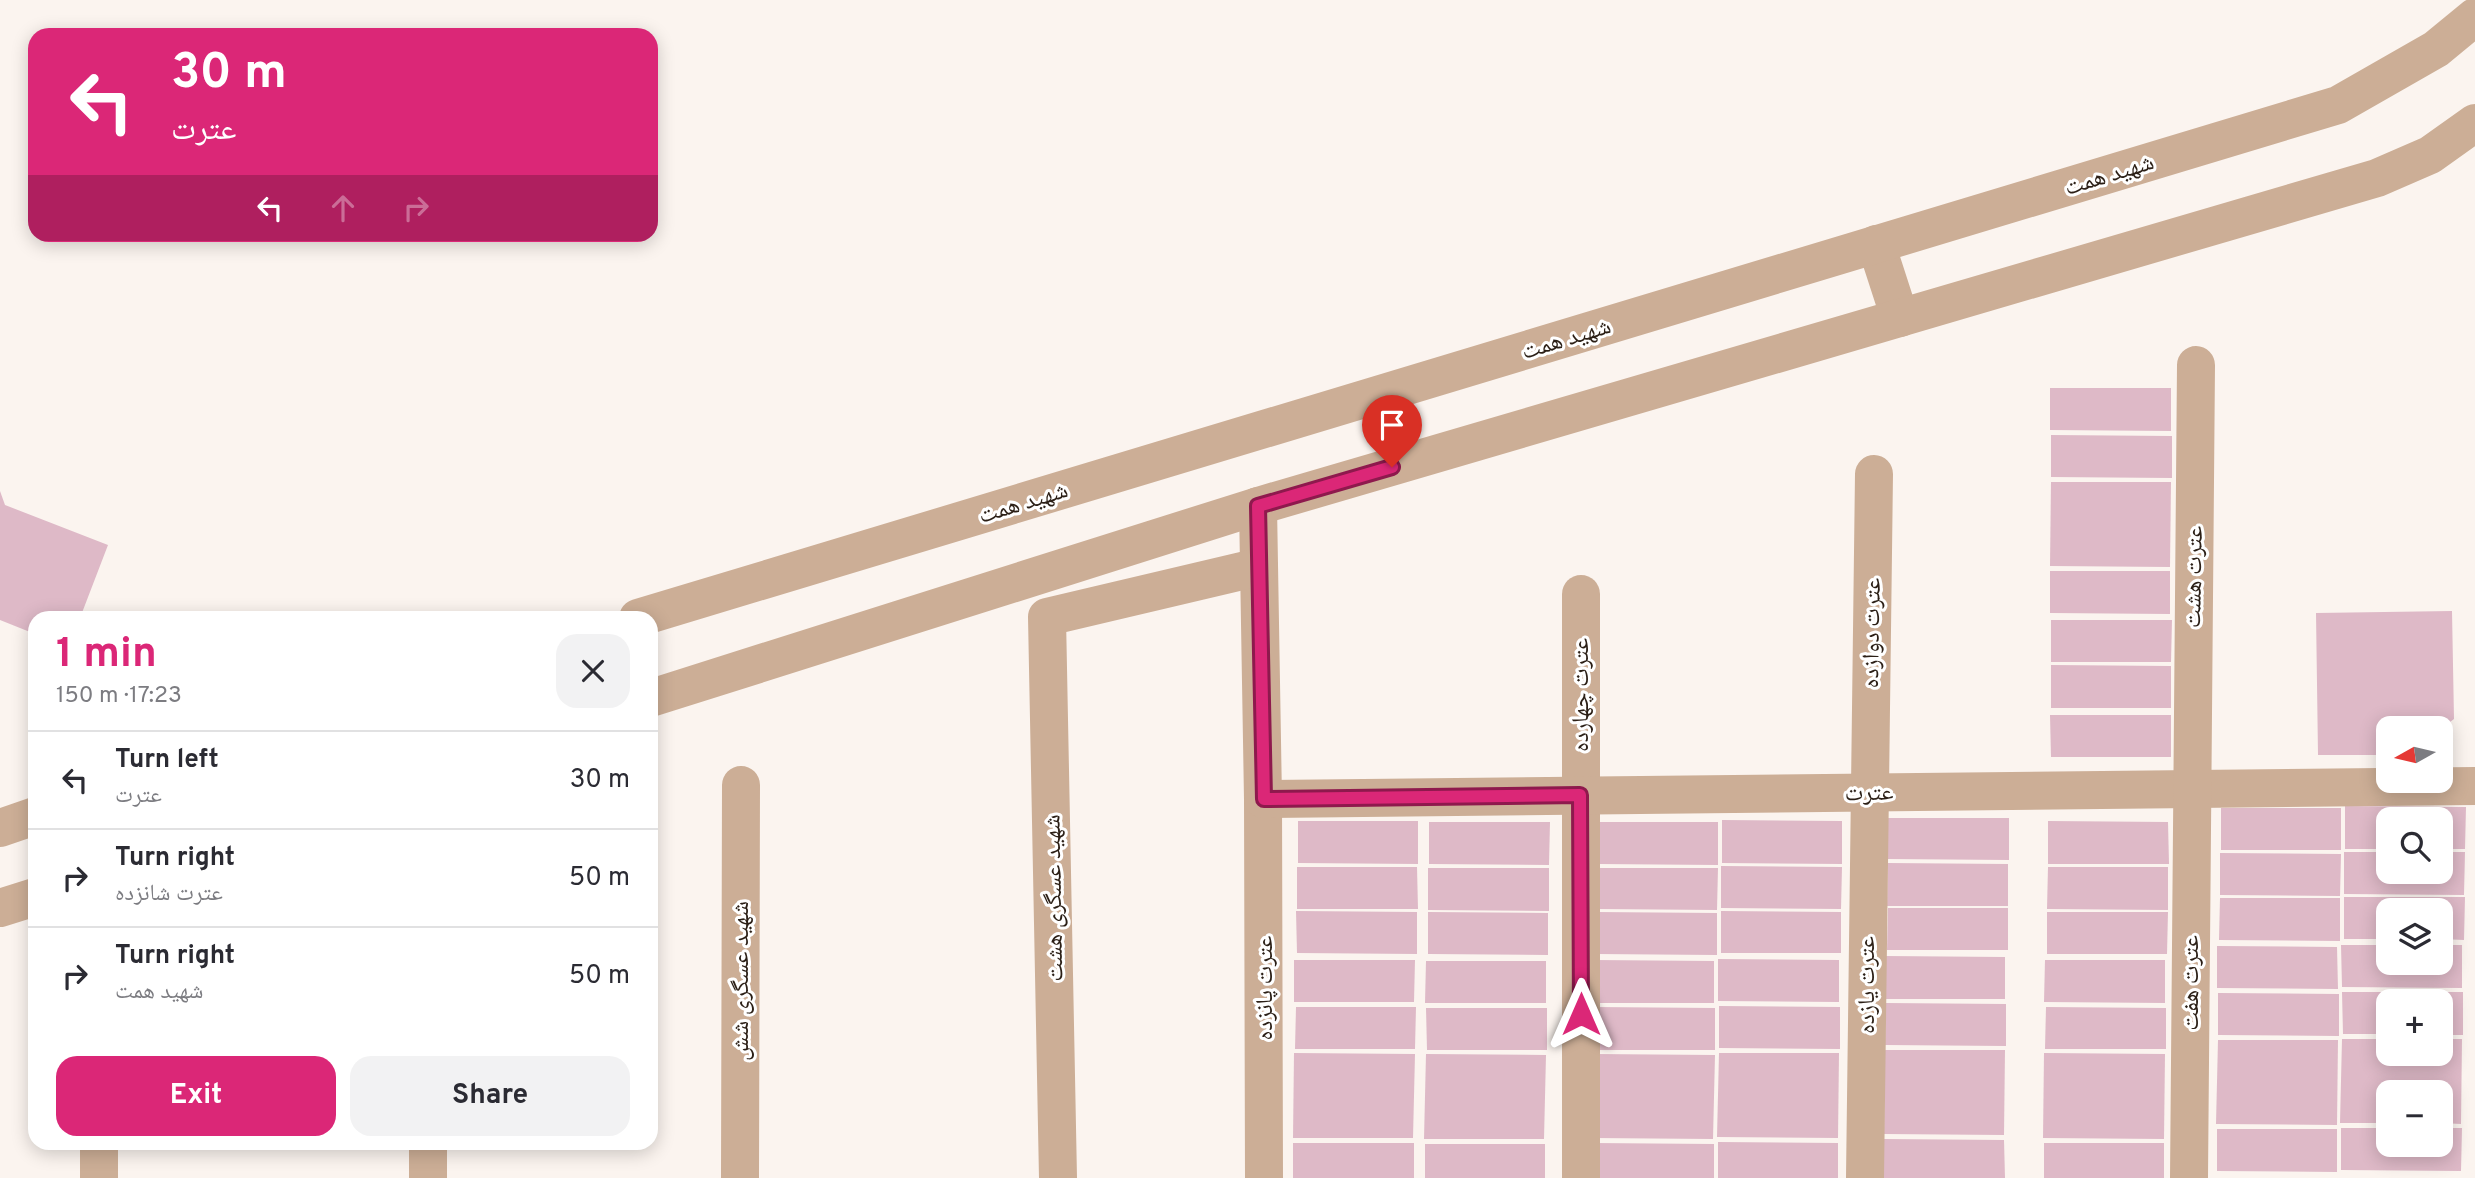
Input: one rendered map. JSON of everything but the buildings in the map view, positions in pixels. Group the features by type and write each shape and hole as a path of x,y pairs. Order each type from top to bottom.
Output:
{"street":[{"name":"شهید همت","path":"658,612 2338,105 2435,48 2475,18"},
{"path":"658,696 1258,506 2376,178 2430,155 2475,123"},
{"path":"1876,244 1900,318"},
{"name":"عترت هشت","path":"2191,788 2196,365"},
{"name":"عترت دوازده","path":"1868,792 1874,474"},
{"name":"عترت پانزده","path":"1258,506 1264,799 1264,1178"},
{"name":"شهید عسگری هشت","path":"1058,1178 1047,617 1259,567"},
{"name":"عترت چهارده","path":"1581,594 1581,1178"},
{"name":"شهید عسگری شش","path":"740,1178 741,785"},
{"name":"عترت","path":"1264,799 2475,786"},
{"name":"عترت هفت","path":"2189,1178 2191,788"},
{"name":"عترت یازده","path":"1865,1178 1868,792"},
{"path":"0,828 28,818"},
{"path":"0,908 28,899"},
{"path":"99,1150 99,1178"},
{"path":"428,1150 428,1178"}],"route":[{"path":"1392,467 1258,506 1264,799 1580,795 1581,1014"}]}
